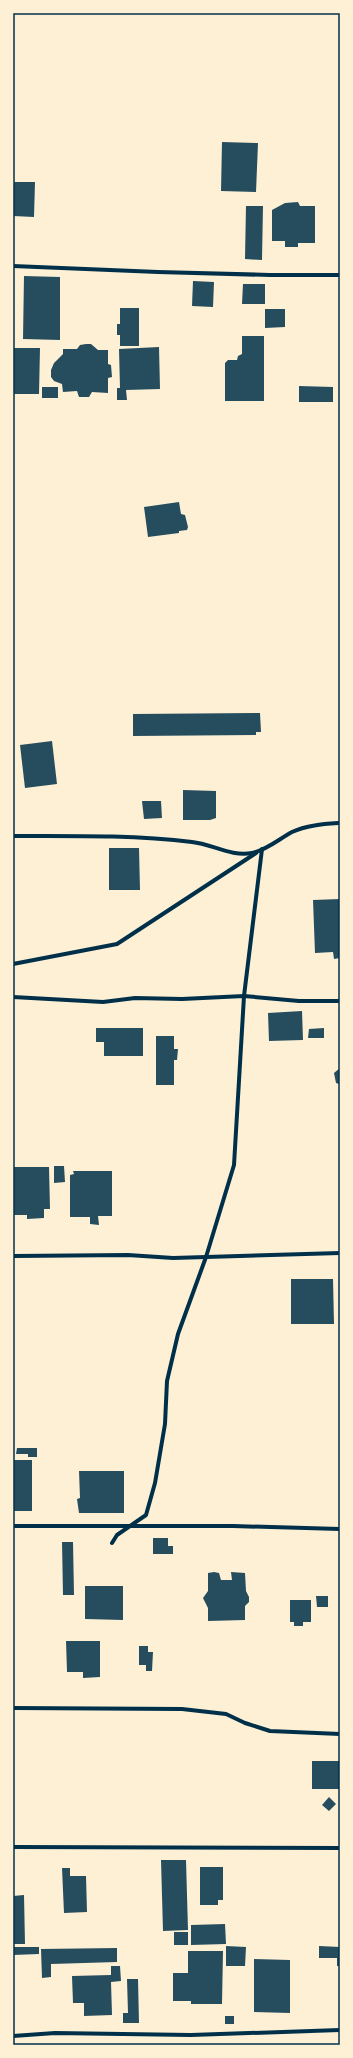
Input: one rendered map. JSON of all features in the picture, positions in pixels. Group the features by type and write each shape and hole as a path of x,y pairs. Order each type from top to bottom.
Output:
{"street":[{"path":"13,266 158,272 340,275"},
{"path":"13,964 117,944 262,849 294,831 320,825 340,823"},
{"path":"13,836 121,836 194,842 224,851 251,853 262,849"},
{"path":"112,1543 117,1535 133,1526 146,1515 153,1490 166,1424 169,1374 178,1334 206,1257 234,1165 244,996 262,849"},
{"path":"13,997 103,1002 136,998 182,999 244,996 299,1001 340,1001"},
{"path":"13,1256 128,1255 172,1258 340,1253"},
{"path":"13,1526 340,1529"},
{"path":"13,1708 182,1709 226,1714 245,1723 270,1731 340,1734"},
{"path":"13,1847 340,1848"},
{"path":"13,2036 55,2033 191,2035 340,2030"}],"building":[{"path":"222,142 258,143 256,192 221,191"},
{"path":"13,182 35,182 34,217 13,216"},
{"path":"298,202 300,206 315,206 315,243 298,243 298,247 285,247 285,241 272,241 272,210 285,203"},
{"path":"246,206 263,206 262,260 245,259"},
{"path":"24,276 60,277 60,340 23,339"},
{"path":"193,281 214,282 213,307 192,306"},
{"path":"243,284 265,284 265,304 242,304"},
{"path":"120,308 139,308 139,346 120,346 120,335 117,335 117,324 120,324"},
{"path":"265,309 285,309 285,327 265,328"},
{"path":"242,336 264,336 264,401 225,401 225,363 228,360 237,360 238,356 242,354"},
{"path":"91,344 98,350 108,350 108,364 111,365 112,377 108,378 108,393 92,392 89,397 79,397 77,391 63,392 62,384 54,381 51,377 51,370 54,363 63,354 63,349 77,349 80,345"},
{"path":"159,347 160,389 126,390 127,400 117,400 117,388 120,388 119,349"},
{"path":"14,348 40,348 39,394 13,394"},
{"path":"299,386 333,387 333,402 299,402"},
{"path":"42,387 58,387 58,398 42,398"},
{"path":"179,502 181,514 185,515 188,527 187,530 179,531 179,533 148,537 144,507"},
{"path":"260,713 261,732 256,732 256,735 133,736 133,714"},
{"path":"52,741 57,784 25,788 20,745"},
{"path":"183,790 216,791 216,818 210,820 183,820"},
{"path":"142,801 161,801 162,818 144,819"},
{"path":"109,848 139,848 140,890 109,890"},
{"path":"340,899 340,958 334,959 333,952 315,953 313,900"},
{"path":"302,1011 303,1040 269,1041 268,1013"},
{"path":"96,1028 143,1028 143,1056 104,1056 104,1042 96,1042"},
{"path":"324,1028 324,1038 308,1038 309,1029"},
{"path":"156,1036 174,1036 174,1049 178,1049 177,1060 174,1060 174,1085 156,1085"},
{"path":"340,1068 339,1084 336,1083 334,1073"},
{"path":"54,1166 64,1166 65,1182 54,1183"},
{"path":"13,1167 49,1167 50,1209 44,1209 44,1218 27,1219 27,1215 13,1215"},
{"path":"73,1171 112,1171 112,1216 98,1216 99,1225 90,1224 90,1217 70,1217 70,1175 74,1174"},
{"path":"291,1279 333,1279 334,1324 291,1324"},
{"path":"17,1448 37,1448 37,1457 28,1457 28,1454 16,1454"},
{"path":"13,1460 32,1460 32,1511 13,1511"},
{"path":"79,1471 124,1471 124,1513 79,1513 77,1499 80,1498"},
{"path":"153,1538 168,1538 168,1546 173,1546 173,1554 153,1554"},
{"path":"62,1542 73,1542 74,1595 63,1595"},
{"path":"231,1572 245,1573 246,1591 249,1597 249,1602 245,1606 245,1620 208,1621 208,1608 203,1598 208,1591 208,1573 219,1573 221,1580 232,1580"},
{"path":"85,1586 123,1586 123,1620 85,1619"},
{"path":"316,1596 328,1596 328,1607 317,1607"},
{"path":"290,1600 311,1600 311,1622 303,1622 303,1626 294,1626 294,1622 290,1622"},
{"path":"66,1641 100,1641 100,1677 83,1678 83,1672 67,1672"},
{"path":"139,1646 148,1646 148,1652 153,1652 152,1671 146,1671 146,1665 139,1665"},
{"path":"312,1761 340,1761 340,1789 312,1789"},
{"path":"329,1797 336,1804 329,1811 322,1805"},
{"path":"161,1860 186,1860 188,1930 163,1931"},
{"path":"200,1867 223,1867 223,1900 218,1900 218,1905 200,1905"},
{"path":"62,1868 70,1868 70,1876 86,1876 87,1912 64,1913"},
{"path":"24,1895 25,1944 13,1944 13,1896"},
{"path":"225,1924 226,1944 191,1945 191,1925"},
{"path":"174,1932 188,1932 188,1945 174,1945"},
{"path":"226,1946 246,1947 245,1966 226,1966"},
{"path":"319,1946 340,1947 340,1966 337,1966 337,1958 319,1958"},
{"path":"13,1947 39,1947 39,1954 13,1955"},
{"path":"117,1948 117,1962 51,1964 51,1977 42,1978 41,1949"},
{"path":"188,1951 223,1951 222,2004 191,2004 191,2001 173,2001 173,1973 188,1973"},
{"path":"254,1959 290,1960 290,2013 254,2012"},
{"path":"111,1966 120,1966 121,1981 111,1982 112,2015 84,2016 84,2003 73,2003 72,1976 111,1975"},
{"path":"127,1979 138,1979 139,2023 123,2023 123,2013 128,2013"},
{"path":"225,2016 234,2016 234,2024 225,2024"}]}
